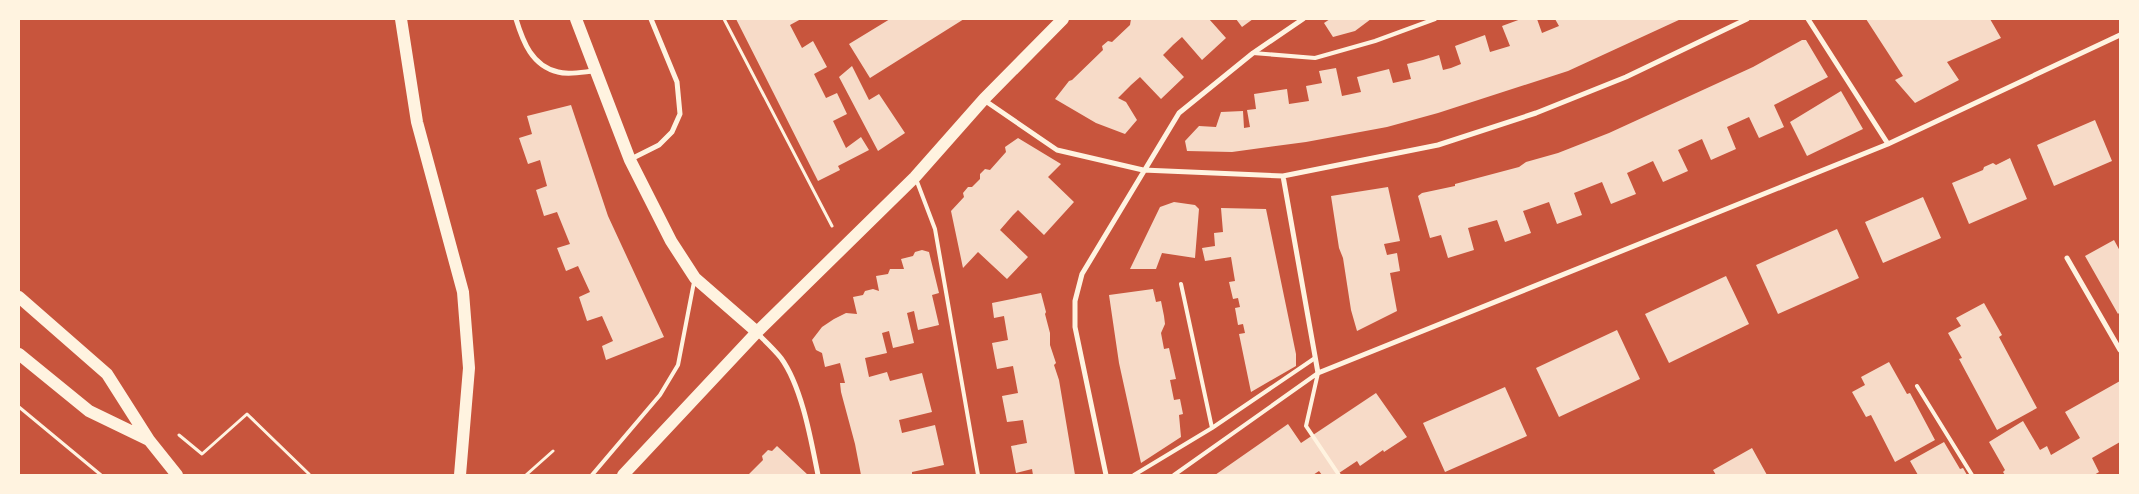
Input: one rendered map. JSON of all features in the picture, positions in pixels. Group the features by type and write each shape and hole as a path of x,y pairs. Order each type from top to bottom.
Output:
{"main road":[{"path":"401,19 418,122 463,292 469,368 460,475"},
{"path":"576,19 630,160 671,241 695,278 757,332"},
{"path":"623,475 757,332 844,249 915,177 984,99 1064,19"},
{"path":"19,297 107,374 149,440 177,475"},
{"path":"19,354 89,411 149,440"}],"street":[{"path":"516,19 523,41 537,62 559,73 595,72"},
{"path":"630,160 658,145 672,132 680,114 676,82 652,19"},
{"path":"1106,475 1075,327 1075,301 1082,274 1179,113 1253,53 1303,19"},
{"path":"984,99 1057,150 1143,170 1283,176 1438,145 1536,113 1626,77 1747,19"},
{"path":"1808,19 1888,144"},
{"path":"1283,176 1318,373 1888,144 2119,36"},
{"path":"2067,258 2120,350"},
{"path":"757,332 782,358 794,386 805,414 818,475"}],"lane":[{"path":"1253,53 1316,58 1375,41 1435,19"},
{"path":"915,177 935,229 978,475"},
{"path":"592,475 660,395 678,365 695,278"},
{"path":"1181,284 1212,428"},
{"path":"1134,475 1212,428 1316,358"},
{"path":"1174,475 1318,373"},
{"path":"1318,373 1306,426 1339,475"},
{"path":"1916,386 1972,475"}],"path":[{"path":"724,19 844,249"},
{"path":"19,407 101,475"},
{"path":"176,432 202,454 247,414 308,475"},
{"path":"526,475 552,451"}],"building":[{"path":"736,19 801,19 790,25 802,48 813,41 827,67 814,74 826,98 837,93 847,114 833,121 846,148 861,137 869,150 838,166 840,170 818,181"},
{"path":"890,19 964,19 870,78 849,44"},
{"path":"1131,19 1209,19 1226,38 1202,60 1182,37 1173,45 1163,55 1184,77 1161,99 1140,77 1131,85 1118,98 1126,102 1137,120 1125,134 1096,123 1055,99 1069,81 1103,50 1102,46 1108,41 1112,42 1130,25"},
{"path":"1236,19 1253,19 1242,27"},
{"path":"1330,19 1371,19 1355,31 1333,37 1324,23"},
{"path":"1521,19 1537,19 1542,33 1559,26 1555,19 1681,19 1568,71 1438,113 1387,127 1306,142 1232,152 1187,151 1185,141 1199,126 1216,127 1221,112 1243,111 1244,128 1250,127 1247,110 1256,109 1254,94 1287,89 1289,104 1309,101 1306,86 1322,83 1319,71 1336,68 1342,96 1361,92 1357,77 1389,69 1393,83 1411,79 1407,64 1439,55 1443,70 1451,68 1461,64 1455,46 1485,35 1490,52 1510,46 1502,26"},
{"path":"1866,19 1990,19 2001,38 1947,62 1959,80 1915,103 1895,80 1903,76"},
{"path":"1802,40 1806,40 1828,77 1774,105 1784,127 1759,138 1749,117 1727,127 1736,149 1711,160 1702,139 1678,150 1688,171 1663,182 1653,161 1627,173 1636,194 1611,204 1602,182 1574,193 1582,215 1557,224 1549,202 1523,211 1531,233 1505,242 1497,220 1468,228 1474,250 1448,258 1441,235 1430,238 1418,196 1422,193 1455,186 1455,184 1519,167 1526,162 1558,153 1609,133 1753,67"},
{"path":"852,66 869,100 879,94 905,133 878,151 839,77"},
{"path":"1841,91 1863,129 1807,156 1790,122"},
{"path":"571,105 608,216 664,337 606,360 602,346 613,341 602,316 587,321 579,297 590,292 578,266 566,271 557,248 570,244 557,212 544,216 536,190 547,186 540,160 528,164 519,138 532,134 527,116"},
{"path":"2095,120 2112,161 2054,186 2037,145"},
{"path":"1018,138 1061,164 1048,177 1074,202 1044,235 1018,210 1013,215 1000,230 1028,257 1007,279 978,252 963,268 951,211 964,197 963,193 968,187 972,187 980,179 980,174 985,169 990,170 1006,152 1005,147"},
{"path":"2010,158 2027,199 1969,224 1952,183 1983,170 1984,167 1993,163 1996,165"},
{"path":"1388,187 1400,241 1384,244 1387,255 1397,253 1400,271 1390,273 1397,311 1357,331 1351,310 1343,258 1339,248 1331,196"},
{"path":"1923,197 1941,238 1883,263 1865,222"},
{"path":"1174,202 1195,205 1199,209 1195,258 1162,253 1156,269 1130,269 1160,207"},
{"path":"1221,208 1266,209 1296,354 1296,366 1251,392 1239,334 1245,333 1243,324 1238,325 1235,308 1240,307 1238,298 1233,299 1229,282 1235,281 1231,257 1205,261 1202,248 1215,246 1214,233 1223,232"},
{"path":"1837,229 1859,278 1778,314 1756,265"},
{"path":"2114,240 2120,251 2120,312 2118,314 2085,256"},
{"path":"922,250 929,252 939,293 932,295 939,325 918,330 914,311 907,313 914,343 893,348 889,331 882,333 887,353 865,358 869,377 887,372 890,381 922,373 932,412 899,420 902,433 935,425 944,465 912,472 912,475 861,475 841,392 840,383 845,383 840,363 825,367 822,353 816,350 812,340 822,327 834,319 846,313 857,314 853,297 863,295 865,291 873,289 879,291 876,276 888,274 890,269 904,269 901,259 913,256 915,252"},
{"path":"1726,276 1749,324 1669,363 1645,314"},
{"path":"1153,289 1156,302 1161,301 1165,324 1161,333 1164,349 1169,348 1176,379 1170,380 1174,400 1180,399 1183,414 1179,415 1181,437 1141,463 1119,363 1109,295"},
{"path":"1041,293 1050,333 1050,345 1056,363 1054,365 1059,380 1075,475 1033,475 1032,469 1016,473 1011,446 1027,443 1023,420 1007,422 1002,396 1018,393 1013,366 997,369 992,343 1008,340 1004,316 994,318 992,303"},
{"path":"1984,303 2002,335 1999,337 2037,408 1997,430 1959,359 1962,358 1948,333 1961,326 1956,318"},
{"path":"1617,330 1640,379 1559,417 1536,368"},
{"path":"1889,362 1907,394 1910,393 1935,440 1895,462 1871,415 1866,417 1852,392 1865,385 1861,377"},
{"path":"2120,381 2120,442 2092,458 2099,472 2094,475 2005,475 2003,472 2005,470 1989,442 2023,421 2040,450 2047,446 2051,455 2080,438 2065,412"},
{"path":"1505,387 1527,436 1445,472 1423,423"},
{"path":"1376,393 1407,437 1384,452 1383,450 1360,466 1357,461 1336,475 1322,475 1319,471 1313,475 1215,475 1288,424 1301,443"},
{"path":"1944,442 1960,469 1963,468 1967,475 1918,475 1910,461"},
{"path":"777,446 808,475 748,475 763,460 762,456 768,450 772,451"},
{"path":"1752,448 1767,475 1716,475 1713,470"}]}
